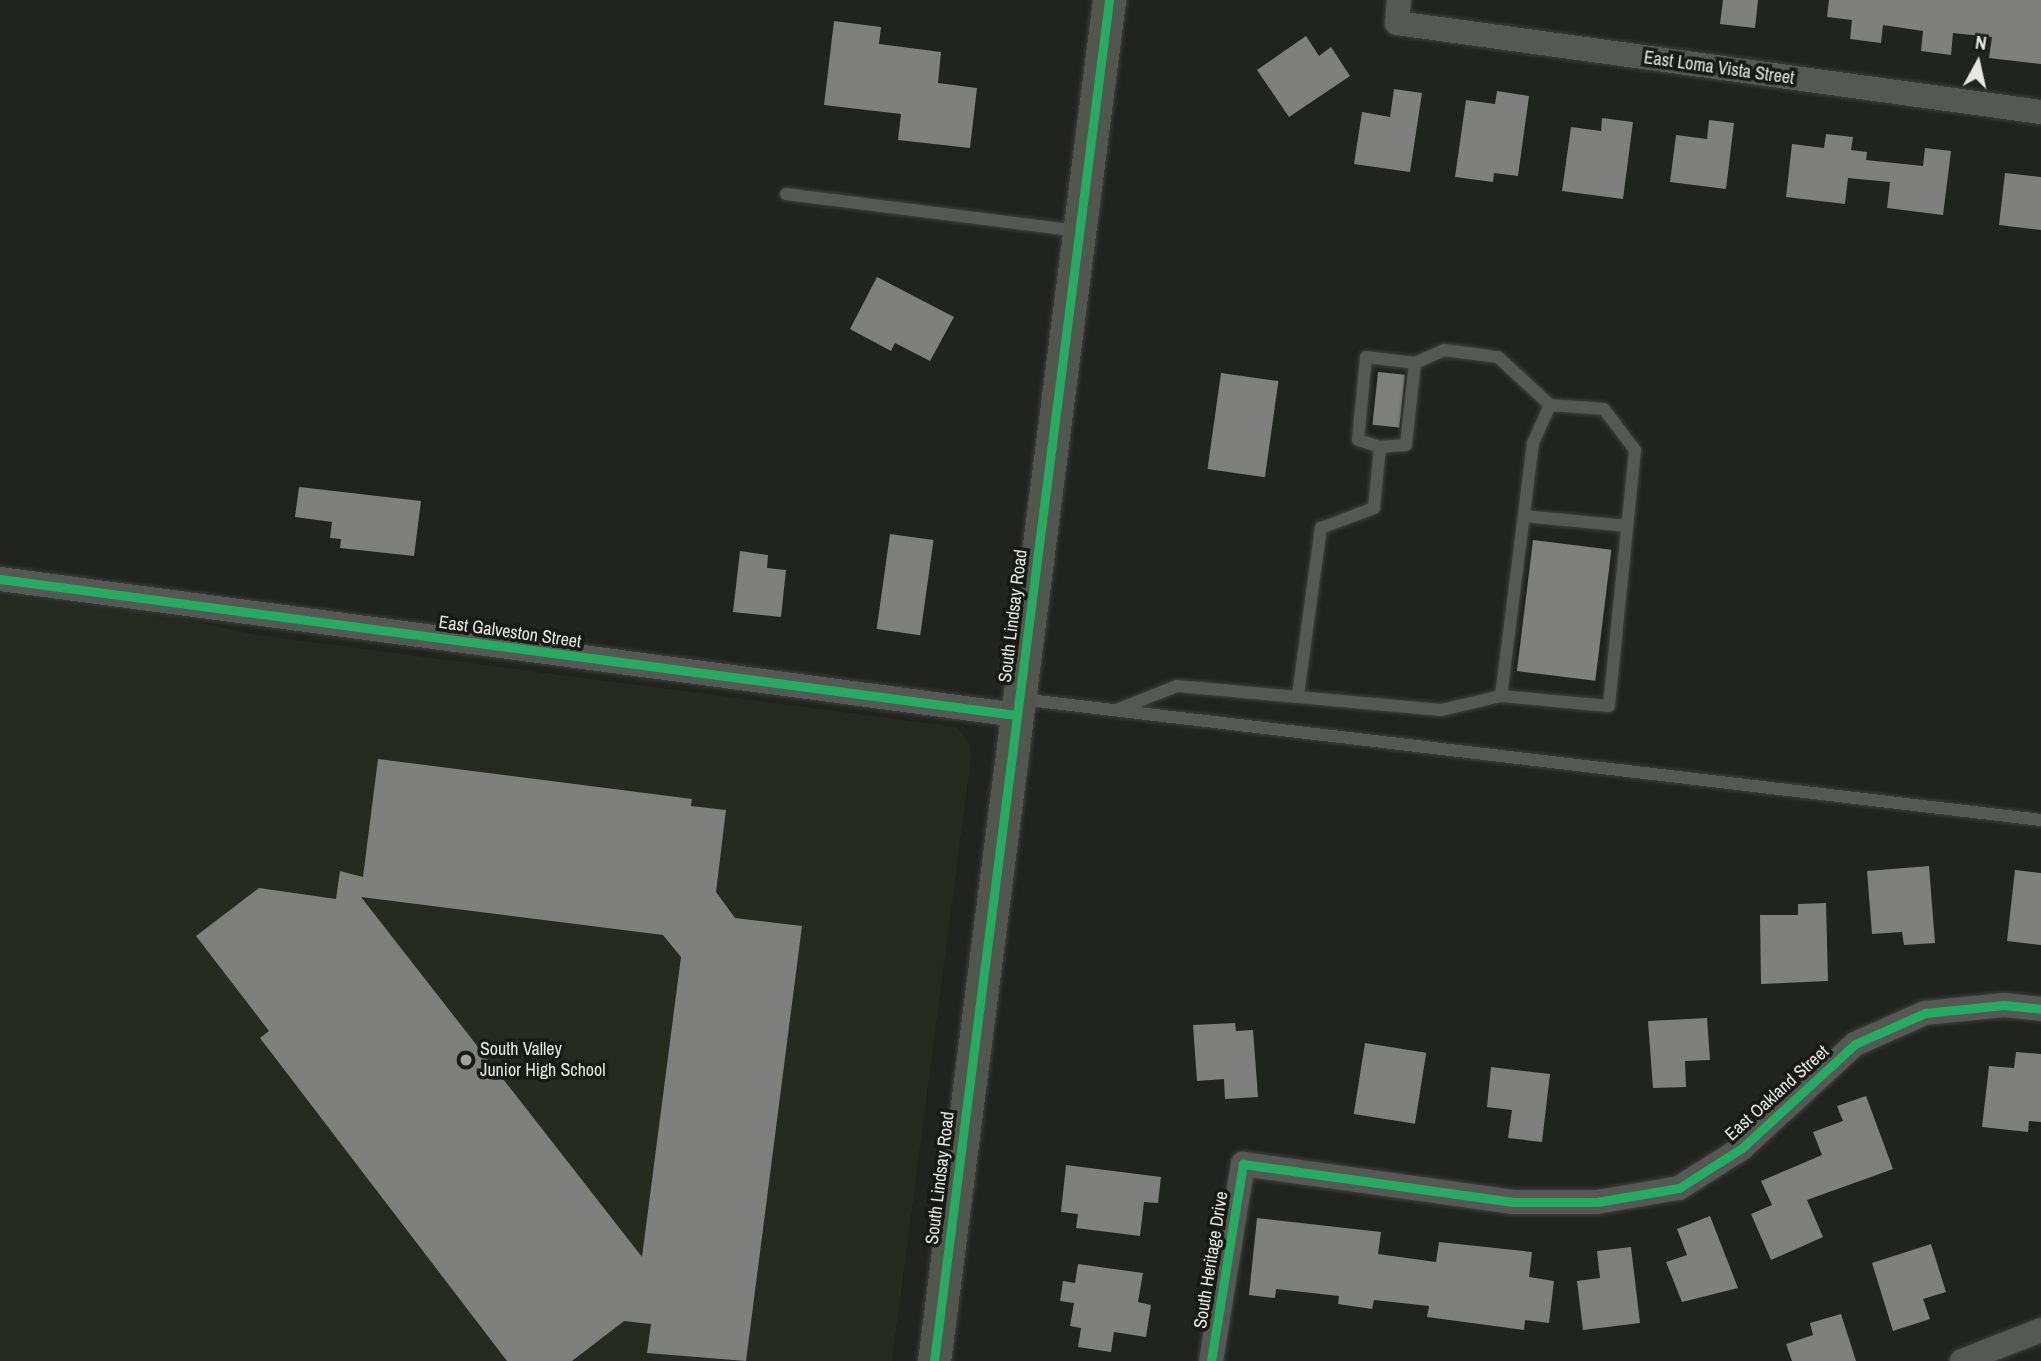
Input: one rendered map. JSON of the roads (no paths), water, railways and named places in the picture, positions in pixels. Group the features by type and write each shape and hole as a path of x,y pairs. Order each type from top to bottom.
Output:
{"main road":[{"name":"South Lindsay Road","path":"934,1361 1109,0"}],"street":[{"name":"East Loma Vista Street","path":"1398,12 2041,112"},
{"name":"East Galveston Street","path":"0,579 1017,707"},
{"name":"East Oakland Street","path":"1243,1164 1513,1202 1597,1202 1679,1188 1742,1148 1855,1044 1925,1013 2004,1004 2041,1009"},
{"name":"South Heritage Drive","path":"1211,1361 1243,1164"},
{"path":"1962,1361 2041,1330"}],"lane":[{"path":"786,194 1078,232"},
{"path":"1116,710 1177,686 1441,710 1501,696 1609,706 1635,450 1604,409 1550,405 1498,357 1444,350 1415,363 1366,356 1358,440 1380,447 1406,445 1415,363"},
{"path":"1501,696 1533,443 1550,405"},
{"path":"1298,695 1321,528 1374,508 1380,447"},
{"path":"1524,516 1627,526"},
{"path":"1017,707 1116,710 2041,820"}],"place":[{"name":"South Valley Junior High School","path":"466,1060"}]}
